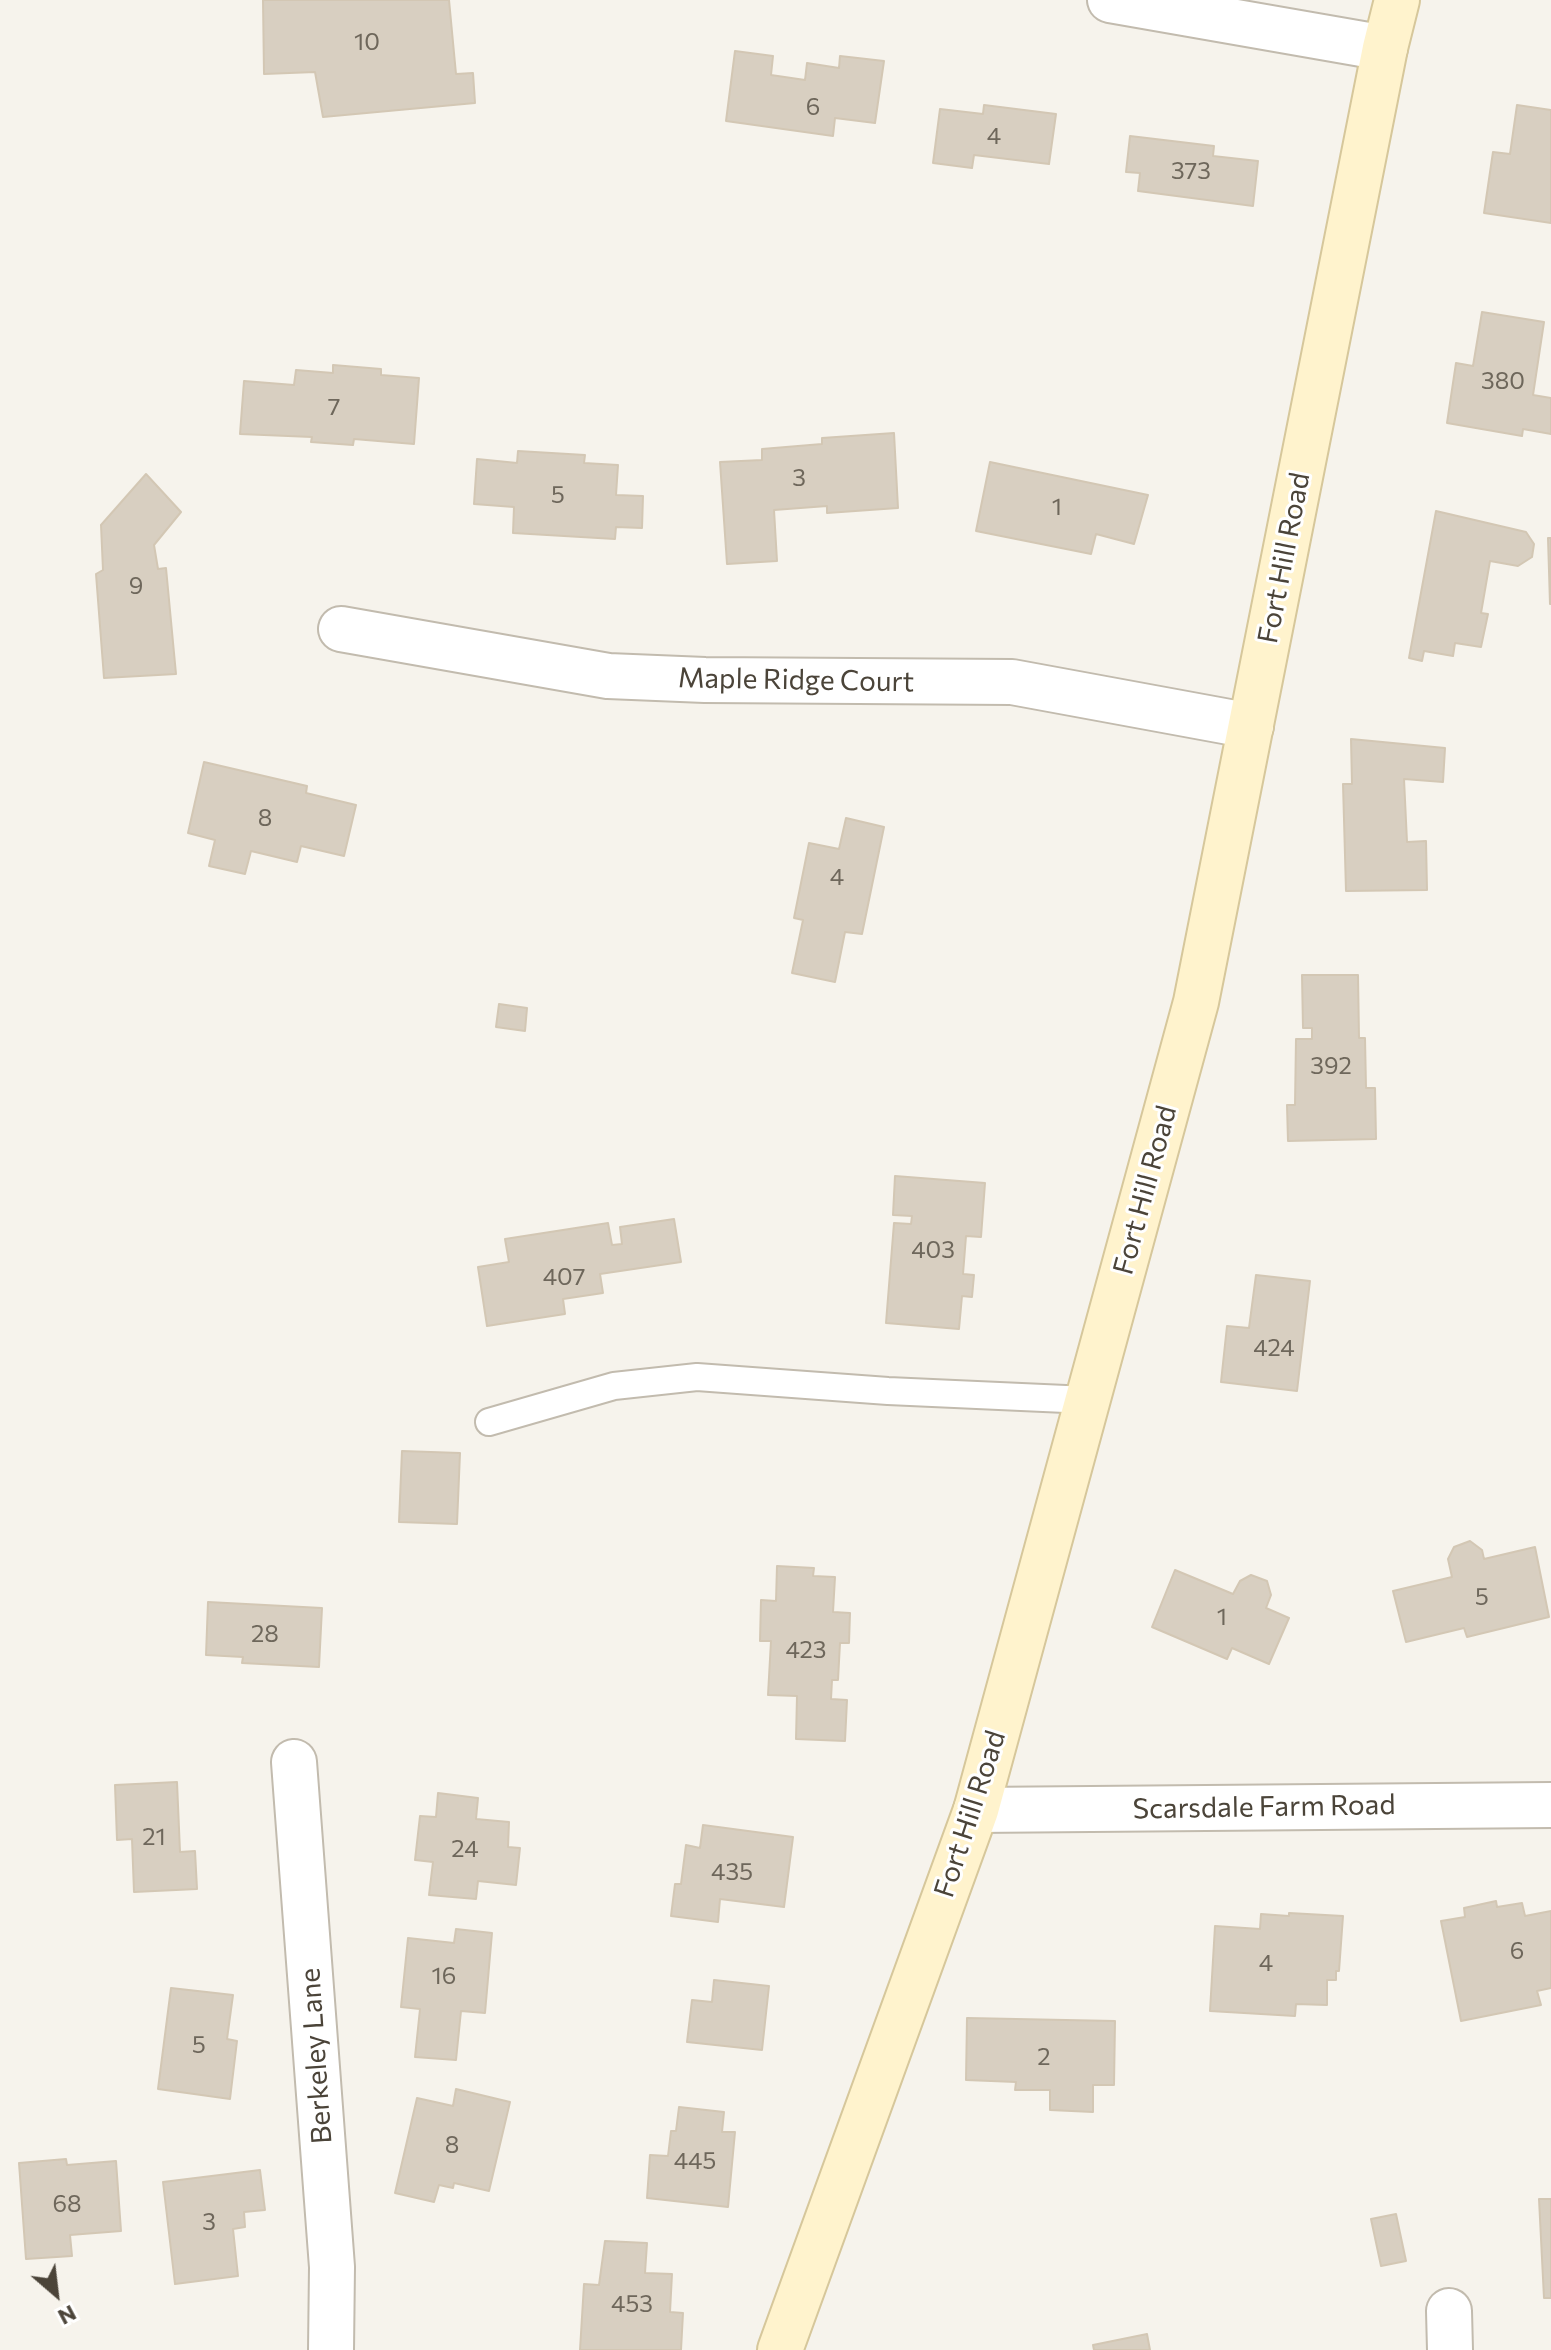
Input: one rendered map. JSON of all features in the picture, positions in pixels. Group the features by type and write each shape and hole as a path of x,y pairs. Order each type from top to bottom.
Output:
{"street":[{"path":"1110,0 1385,48"},
{"name":"Fort Hill Road","path":"780,2350 976,1810 1196,1002 1397,0"},
{"name":"Maple Ridge Court","path":"341,629 608,676 705,680 1012,682 1251,726"},
{"name":"Berkeley Lane","path":"294,1762 332,2267 331,2350"},
{"name":"Scarsdale Farm Road","path":"976,1810 1551,1805"}],"lane":[{"path":"489,1422 614,1386 697,1377 888,1391 1088,1400"}],"building":[{"path":"263,0 449,0 456,74 473,73 475,103 323,117 315,72 264,74"},
{"path":"735,51 773,56 771,75 805,80 807,63 839,68 840,56 884,61 875,123 835,118 833,136 726,121"},
{"path":"984,105 1056,114 1049,164 974,155 972,168 933,163 940,109 983,114"},
{"path":"1517,105 1551,110 1551,223 1484,213 1493,152 1510,154"},
{"path":"1130,136 1214,146 1213,156 1258,161 1253,206 1138,191 1140,173 1126,172"},
{"path":"1482,312 1544,322 1533,395 1551,398 1551,434 1523,429 1522,436 1447,423 1456,363 1473,366"},
{"path":"333,365 381,369 381,375 419,378 414,444 354,439 353,445 311,442 312,437 240,434 244,381 294,385 296,370 333,373"},
{"path":"894,433 898,508 827,513 827,506 774,510 777,561 727,564 720,462 762,460 762,449 822,444 822,438"},
{"path":"518,451 585,455 584,463 618,465 616,495 643,496 642,528 616,527 615,539 513,533 514,507 474,504 477,459 517,463"},
{"path":"990,462 1148,495 1134,544 1096,534 1091,554 976,531"},
{"path":"146,474 181,512 154,545 158,569 166,568 176,674 104,678 96,574 103,570 101,525"},
{"path":"1436,511 1526,532 1534,544 1532,557 1518,566 1490,561 1481,613 1488,614 1481,647 1455,643 1453,656 1424,651 1422,661 1409,658"},
{"path":"1548,538 1551,538 1551,604 1550,604"},
{"path":"1351,739 1445,748 1443,782 1404,779 1407,842 1426,841 1427,890 1346,891 1343,784 1352,784"},
{"path":"204,762 307,786 306,793 356,805 344,856 301,846 297,862 251,851 245,874 209,866 215,840 188,833"},
{"path":"846,818 884,827 862,934 845,932 835,982 792,973 803,920 794,918 809,843 839,849"},
{"path":"1302,975 1358,975 1359,1038 1365,1038 1366,1088 1375,1088 1376,1139 1288,1141 1287,1105 1295,1105 1296,1039 1312,1039 1312,1028 1303,1028"},
{"path":"499,1004 527,1008 525,1031 496,1027"},
{"path":"895,1176 985,1183 981,1237 966,1236 963,1274 974,1275 972,1297 962,1296 959,1329 886,1323 894,1223 911,1224 912,1216 893,1215"},
{"path":"674,1219 681,1262 600,1274 603,1293 563,1299 565,1314 487,1326 478,1267 509,1262 505,1239 608,1223 612,1245 622,1244 620,1227"},
{"path":"1256,1275 1310,1281 1297,1391 1221,1382 1227,1326 1249,1328"},
{"path":"402,1451 460,1453 457,1524 399,1522"},
{"path":"1470,1541 1482,1550 1484,1559 1535,1547 1549,1617 1467,1637 1464,1628 1406,1642 1393,1591 1452,1577 1448,1559 1454,1547"},
{"path":"777,1566 814,1568 813,1576 835,1577 833,1612 850,1613 849,1643 840,1643 838,1680 832,1680 831,1699 847,1700 845,1741 796,1739 797,1696 768,1695 771,1641 760,1641 761,1600 776,1601"},
{"path":"1175,1570 1233,1594 1240,1581 1251,1575 1267,1581 1271,1595 1266,1608 1289,1618 1269,1664 1232,1648 1227,1659 1152,1627"},
{"path":"208,1602 322,1608 319,1667 242,1663 243,1657 206,1655"},
{"path":"177,1782 180,1852 195,1851 197,1889 134,1892 132,1839 117,1840 115,1785"},
{"path":"438,1793 478,1798 476,1819 509,1822 508,1847 520,1848 516,1885 478,1881 476,1899 429,1895 433,1862 415,1860 420,1816 436,1817"},
{"path":"703,1825 793,1837 784,1907 720,1899 718,1922 671,1916 675,1884 681,1884 686,1845 700,1848"},
{"path":"1496,1901 1497,1907 1522,1903 1525,1916 1551,1911 1551,1988 1537,1991 1541,2005 1461,2021 1441,1921 1465,1917 1464,1908"},
{"path":"1289,1913 1343,1916 1339,1971 1336,1971 1336,1980 1327,1980 1327,2005 1296,2004 1295,2016 1210,2011 1215,1926 1260,1929 1261,1914 1289,1916"},
{"path":"456,1929 492,1933 485,2013 461,2011 456,2060 415,2057 420,2009 401,2007 408,1938 454,1943"},
{"path":"714,1980 769,1986 762,2050 687,2042 692,2000 712,2002"},
{"path":"171,1988 233,1995 227,2039 237,2041 230,2099 158,2089"},
{"path":"967,2018 1115,2021 1114,2085 1093,2085 1093,2112 1050,2110 1050,2090 1015,2090 1016,2082 966,2080"},
{"path":"456,2089 510,2102 489,2191 454,2183 453,2188 439,2185 434,2202 395,2193 417,2098 453,2106"},
{"path":"679,2107 724,2112 722,2132 735,2132 728,2207 647,2198 650,2155 668,2156 671,2131 676,2131"},
{"path":"66,2159 67,2165 116,2161 121,2231 70,2235 72,2256 26,2259 19,2163"},
{"path":"260,2170 265,2210 244,2212 245,2227 233,2229 238,2276 175,2284 163,2182"},
{"path":"1539,2199 1551,2199 1551,2298 1544,2298"},
{"path":"1396,2214 1406,2261 1381,2266 1371,2219"},
{"path":"605,2241 647,2243 645,2273 672,2274 670,2312 683,2313 681,2350 580,2350 584,2284 599,2285"},
{"path":"1147,2334 1150,2350 1094,2350 1093,2345"}]}
